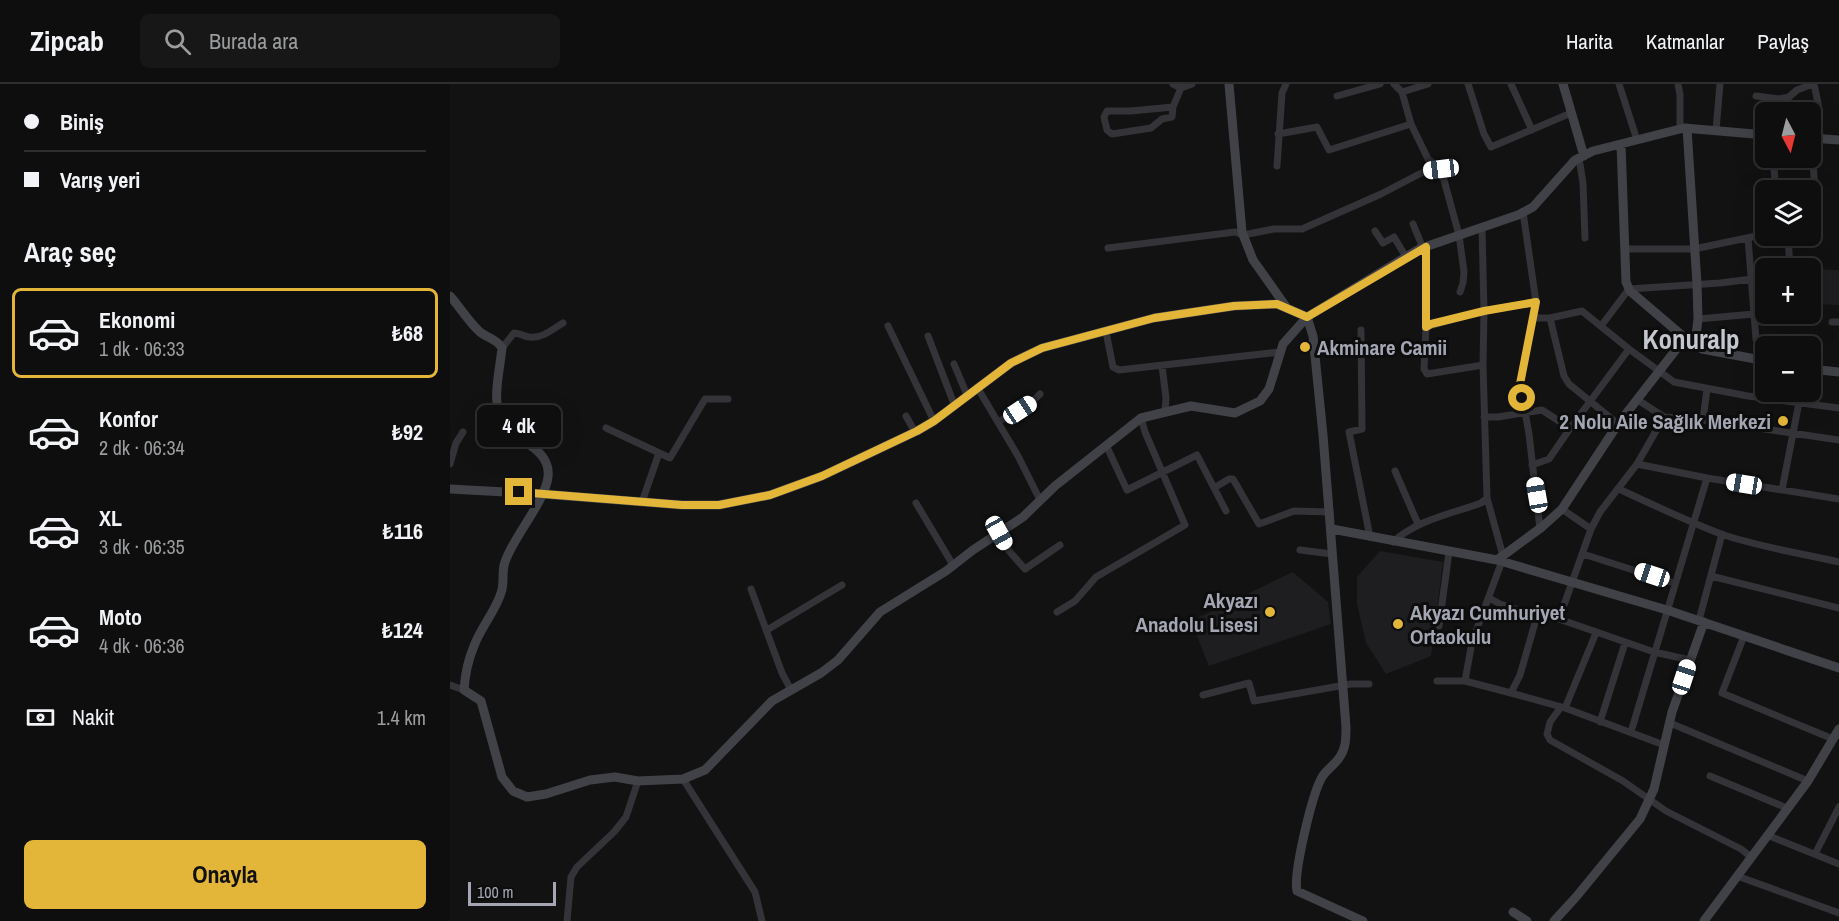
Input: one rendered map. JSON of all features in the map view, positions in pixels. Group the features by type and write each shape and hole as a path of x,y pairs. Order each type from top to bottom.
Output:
{"street":[{"path":"1173,84 1182,88"},
{"path":"1173,107 1107,111 1104,117 1107,130 1112,134 1151,128 1162,120 1172,117 1173,107 1182,88 1192,84"},
{"path":"1229,84 1243,235 1253,260 1287,309"},
{"path":"1276,166 1282,93 1286,84"},
{"path":"1337,96 1380,84"},
{"path":"1394,84 1402,92 1411,124 1428,159 1441,169 1460,235 1464,272 1460,292"},
{"path":"1402,92 1428,84"},
{"path":"1468,84 1484,134 1491,147 1570,113"},
{"path":"1511,84 1532,130"},
{"path":"1563,84 1581,157 1585,238"},
{"path":"1619,84 1637,140"},
{"path":"1678,84 1697,284 1698,319 1695,344"},
{"path":"1716,130 1720,84"},
{"path":"1756,96 1779,99 1789,97 1797,90 1813,84 1818,102"},
{"path":"1278,134 1317,127 1329,150 1411,124"},
{"path":"450,685 464,690 481,701 502,777 513,791 527,797 546,794 590,780 615,777 638,781 683,779 705,770 772,701 821,673 838,660 880,612 1023,518 1055,486 1141,418 1191,406 1235,413 1260,401 1269,389 1283,344 1307,317 1406,257 1425,247 1533,207 1575,160 1593,151 1683,129 1755,134"},
{"path":"1821,139 1839,141"},
{"path":"1621,144 1626,282 1629,289 1685,338 1702,349 1755,359"},
{"path":"1108,248 1235,232 1243,235 1274,229 1302,229 1381,194 1427,170 1454,165"},
{"path":"1523,212 1536,302 1520,384 1540,529"},
{"path":"1413,224 1425,247 1424,369 1427,374 1483,365"},
{"path":"1465,681 1472,642 1489,598 1500,559 1487,498 1482,227"},
{"path":"1375,231 1383,243 1394,237 1406,257"},
{"path":"1625,249 1694,249 1755,236"},
{"path":"1748,238 1756,336"},
{"path":"1601,326 1629,289 1752,279"},
{"path":"450,296 481,333 492,338 502,348"},
{"path":"1426,327 1484,311 1536,302"},
{"path":"450,489 682,505 719,505 770,495 822,476 915,432 934,421 1011,363 1042,348 1154,318 1234,306 1277,304 1307,317"},
{"path":"1534,318 1550,318 1582,311 1674,382 1799,404 1839,408"},
{"path":"1698,319 1754,314"},
{"path":"1307,317 1313,336 1332,529 1332,554 1344,685 1346,746 1339,759 1321,777 1315,792 1295,883 1297,891 1363,921"},
{"path":"1550,318 1564,376 1569,384 1618,424"},
{"path":"464,690 465,676 474,645 501,594 504,563 542,494 549,474 545,459 513,432 498,411 498,381 502,348 514,333 537,337 563,323"},
{"path":"888,326 934,421"},
{"path":"1360,330 1362,429 1349,432 1370,537"},
{"path":"1106,332 1113,368 1119,370 1280,352"},
{"path":"928,336 954,404"},
{"path":"1500,559 1562,509 1618,424 1685,338"},
{"path":"1532,465 1549,459 1629,349"},
{"path":"954,364 967,395"},
{"path":"1162,366 1166,398 1165,412"},
{"path":"1821,370 1839,372"},
{"path":"977,387 1040,500"},
{"path":"1703,420 1707,389"},
{"path":"998,422 1032,402 1040,394"},
{"path":"606,428 670,458 705,399 729,399"},
{"path":"1638,400 1664,417 1703,420 1839,440"},
{"path":"1782,490 1791,433 1799,404"},
{"path":"1484,417 1542,410 1571,427"},
{"path":"906,416 915,432"},
{"path":"1559,619 1591,529 1600,512 1637,464 1664,417"},
{"path":"1057,612 1075,601 1096,577 1185,525 1141,418"},
{"path":"450,464 456,443 464,432"},
{"path":"1106,445 1127,490 1197,455 1226,510"},
{"path":"642,502 659,453"},
{"path":"1637,464 1707,478 1839,499"},
{"path":"1395,471 1418,525"},
{"path":"1631,732 1707,478"},
{"path":"1214,488 1233,479 1259,524 1294,511 1329,513"},
{"path":"1619,489 1722,534 1839,562"},
{"path":"1393,542 1404,532 1418,525 1481,503 1487,498"},
{"path":"916,503 953,565"},
{"path":"1562,509 1591,529"},
{"path":"1332,529 1393,542 1500,559 1702,621 1839,668"},
{"path":"999,533 1009,550 1025,569 1060,545"},
{"path":"1554,921 1640,819 1654,789 1670,723 1702,621 1722,534"},
{"path":"1300,549 1332,554"},
{"path":"1439,626 1449,552"},
{"path":"1583,554 1674,583"},
{"path":"1711,576 1839,608"},
{"path":"766,630 842,585"},
{"path":"751,589 782,673 791,690"},
{"path":"1489,598 1537,616 1559,619 1625,643 1690,660"},
{"path":"1511,693 1520,675 1537,616"},
{"path":"1596,633 1563,708 1550,722 1546,734 1550,740 1623,781 1666,811 1742,849 1751,858"},
{"path":"1744,636 1722,693 1833,739"},
{"path":"1600,722 1625,643"},
{"path":"1437,681 1465,681 1511,693 1563,708 1664,745"},
{"path":"1203,695 1249,683 1254,701 1344,685 1369,684"},
{"path":"1670,723 1808,781"},
{"path":"1717,921 1705,919 1808,781 1839,729"},
{"path":"1710,776 1788,808"},
{"path":"683,779 755,892 762,921"},
{"path":"567,921 572,877 577,867 614,832 626,817 638,781"},
{"path":"1815,854 1839,807"},
{"path":"1767,836 1839,864"},
{"path":"1737,876 1839,913"},
{"path":"1513,912 1527,921"}],"shaded area":[{"path":"1821,269 1839,270 1839,305 1821,304"},
{"name":"Akyazı Cumhuriyet Ortaokulu","path":"1380,551 1443,562 1431,656 1386,674 1366,643 1357,604 1357,577"},
{"name":"Akyazı Anadolu Lisesi","path":"1293,572 1328,602 1331,624 1209,666 1191,621"}],"place":[{"name":"Akminare Camii","path":"1305,347"},
{"name":"2 Nolu Aile Sağlık Merkezi","path":"1783,421"},
{"name":"Akyazı Anadolu Lisesi","path":"1270,612"},
{"name":"Akyazı Cumhuriyet Ortaokulu","path":"1398,624"}],"district":[{"name":"Konuralp","path":"1691,339"}],"route":[{"path":"519,492 682,505 719,505 770,495 822,476 917,431 934,421 1011,363 1042,348 1154,318 1234,306 1277,304 1307,317 1419,249 1426,247 1426,327 1484,311 1536,302 1520,384 1522,398"}]}
